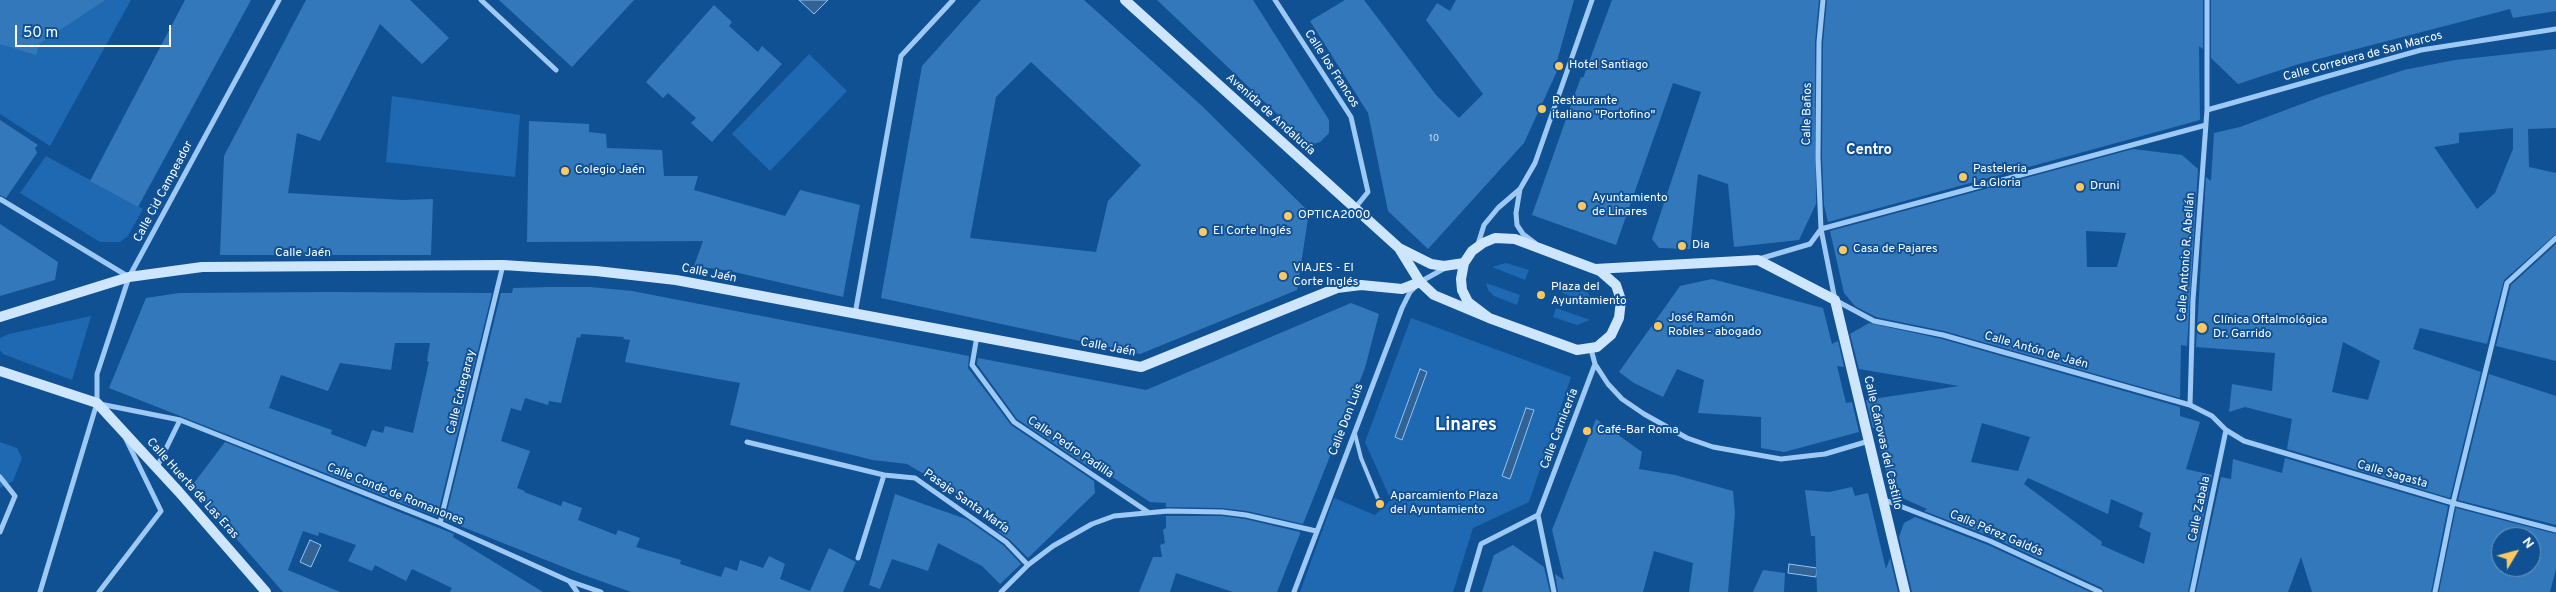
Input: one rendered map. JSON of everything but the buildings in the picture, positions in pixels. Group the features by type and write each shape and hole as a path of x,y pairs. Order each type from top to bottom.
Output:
{"street":[{"name":"Calle Cid Campeador","path":"97,403 97,374 129,277 279,0"},
{"path":"481,0 556,70"},
{"path":"855,314 901,56 952,0"},
{"name":"Avenida de Andalucía","path":"1125,0 1399,248"},
{"name":"Calle los Francos","path":"1274,0 1351,117 1368,192 1355,208"},
{"path":"1477,247 1484,225 1498,208 1520,189 1535,163 1592,0"},
{"name":"Calle Baños","path":"1823,0 1819,42 1818,158 1820,229 1835,300"},
{"name":"Calle Antonio R. Abellán","path":"2190,405 2192,300 2207,110 2206,0"},
{"name":"Calle Corredera de San Marcos","path":"2207,110 2422,50 2556,29"},
{"path":"1595,269 1758,260 1810,244 1820,229 2206,126"},
{"path":"1520,189 1516,213 1517,225 1523,234 1542,248"},
{"path":"0,199 129,277"},
{"path":"1399,248 1420,282 1442,300 1489,318 1569,348 1591,349 1611,335 1621,312 1620,300 1616,284 1604,274 1542,248 1508,237 1489,240 1477,247 1464,263 1461,284 1464,297 1473,308 1489,318"},
{"path":"2434,592 2453,503 2506,283 2556,238"},
{"path":"1399,248 1431,264 1450,266"},
{"path":"1758,260 1835,300"},
{"path":"1420,282 1450,266 1464,263"},
{"name":"Calle Jaén","path":"1,317 129,277 202,267 503,265 596,271 676,280 1141,367 1337,288 1361,285 1399,289 1407,288 1420,282"},
{"name":"Calle Echegaray","path":"440,523 503,265"},
{"name":"Calle Don Luis","path":"1294,592 1402,308 1410,292 1420,282"},
{"name":"Calle Antón de Jaén","path":"1835,300 1874,321 1943,335 2190,405 2212,416 2226,430"},
{"name":"Calle Cánovas del Castillo","path":"1835,300 1905,592"},
{"name":"Calle Pedro Padilla","path":"977,336 972,364 1014,422 1148,512"},
{"path":"1591,349 1595,364 1608,384 1622,399 1644,414 1687,438 1713,447 1781,459 1825,454 1869,441"},
{"name":"Calle Carnicería","path":"1538,516 1595,364"},
{"name":"Calle Huerta de Las Eras","path":"0,371 97,403 157,467 266,592"},
{"path":"40,592 97,403"},
{"name":"Calle Conde de Romanones","path":"97,403 180,420 440,523 569,581 601,592"},
{"path":"157,467 180,420"},
{"path":"98,592 161,511 120,428"},
{"name":"Calle Sagasta","path":"2226,430 2244,441 2453,503 2556,530"},
{"name":"Calle Zabala","path":"2192,592 2226,430"},
{"name":"Pasaje Santa María","path":"746,442 884,475 915,478 1006,542 1028,565"},
{"path":"858,558 884,475"},
{"path":"0,477 15,496 0,532"},
{"name":"Calle Pérez Galdós","path":"1882,499 1990,541 2100,592"},
{"path":"1001,592 1028,565 1065,538 1092,524 1114,516 1148,512 1230,513 1316,531"},
{"path":"1466,592 1481,544 1538,516 1554,592"},
{"path":"569,581 577,592"}],"lane":[{"path":"1355,434 1361,458 1380,504"}],"shaded area":[{"path":"0,0 131,0 50,146 0,114"},
{"path":"799,0 828,0 814,14"},
{"path":"809,54 847,91 770,171 732,134"},
{"path":"392,96 520,115 515,177 386,162"},
{"path":"46,156 143,209 128,236 120,242 100,242 20,193"},
{"path":"1506,263 1529,270 1525,280 1492,267"},
{"path":"1486,283 1520,295 1517,305 1494,296 1488,290"},
{"path":"1565,283 1588,293 1594,305 1562,293"},
{"path":"1556,308 1590,320 1577,325 1553,317"},
{"path":"91,316 72,380 3,354 0,350 0,338 9,334"},
{"path":"1411,318 1571,377 1529,502 1473,528 1453,592 1300,592 1334,498 1375,515 1391,500 1365,442"},
{"path":"1420,369 1427,372 1402,440 1395,437"},
{"path":"1526,408 1534,410 1510,479 1502,476"},
{"path":"0,442 17,448 22,458 13,481 0,488"},
{"path":"310,540 321,545 311,567 300,562"},
{"path":"1789,564 1817,568 1816,577 1788,573"}],"place":[{"name":"Hotel Santiago","path":"1559,66"},
{"name":"Restaurante italiano \"Portofino\"","path":"1542,109"},
{"name":"Colegio Jaén","path":"565,171"},
{"name":"Pasteleria La Gloria","path":"1963,177"},
{"name":"Druni","path":"2080,187"},
{"name":"Ayuntamiento de Linares","path":"1582,206"},
{"name":"OPTICA2000","path":"1288,216"},
{"name":"El Corte Inglés","path":"1203,232"},
{"name":"Dia","path":"1682,246"},
{"name":"Casa de Pajares","path":"1843,250"},
{"name":"VIAJES - El Corte Inglés","path":"1283,276"},
{"name":"Plaza del Ayuntamiento","path":"1541,295"},
{"name":"José Ramón Robles - abogado","path":"1658,326"},
{"name":"Clínica Oftalmológica Dr. Garrido","path":"2202,328"},
{"name":"Café-Bar Roma","path":"1587,431"},
{"name":"Aparcamiento Plaza del Ayuntamiento","path":"1380,504"}],"district":[{"name":"Centro","path":"1869,151"},
{"name":"Linares","path":"1466,426"}]}
